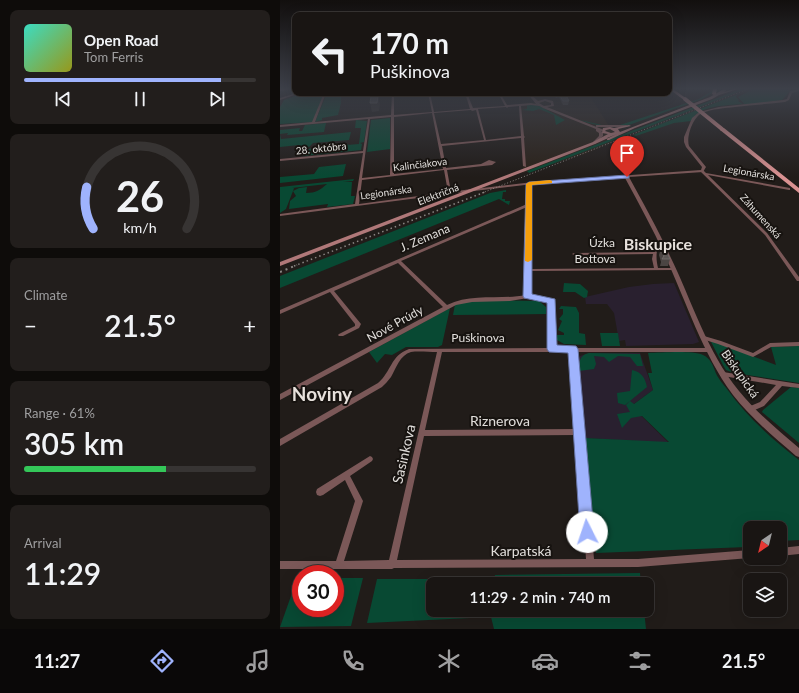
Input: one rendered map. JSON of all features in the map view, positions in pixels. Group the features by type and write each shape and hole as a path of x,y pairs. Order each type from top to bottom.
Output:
{"main road":[{"path":"605,131 632,126 652,118"},
{"path":"709,118 799,191"},
{"path":"594,143 606,140 632,126"},
{"name":"Električná","path":"280,264 594,143 611,134 617,133 616,130"},
{"path":"605,131 611,134"},
{"path":"603,139 605,131"}],"street":[{"path":"313,123 315,118"},
{"path":"280,126 365,118"},
{"path":"357,205 363,152 369,118"},
{"path":"392,175 393,118"},
{"path":"434,118 450,193"},
{"path":"479,118 485,140"},
{"path":"522,118 525,166"},
{"path":"572,118 605,131"},
{"path":"694,118 686,137 686,142 687,146 704,167 704,172"},
{"path":"582,122 604,127 632,126"},
{"path":"591,126 601,133 601,136 594,143"},
{"path":"440,145 524,137"},
{"name":"28. októbra","path":"280,160 363,152"},
{"name":"Kalinčiakova","path":"360,179 482,165"},
{"name":"Legionárska","path":"280,215 501,186 704,172 789,189"},
{"name":"Záhumenská","path":"704,172 766,234 799,280"},
{"name":"Biskupická","path":"627,177 674,269 709,350 723,374 750,410 766,426 799,453"},
{"path":"495,182 492,186 501,186"},
{"path":"528,296 529,184"},
{"path":"439,194 447,195 448,200"},
{"name":"J. Zemana","path":"280,312 528,205"},
{"path":"660,242 657,244 654,253 656,269 674,269"},
{"name":"Úzka","path":"574,254 654,253"},
{"path":"398,261 447,308"},
{"name":"Bottova","path":"528,270 656,269"},
{"path":"331,290 358,324 357,327 341,335"},
{"name":"Nové Prúdy","path":"280,397 447,308 469,300 519,298 528,296 552,301 552,349"},
{"path":"704,338 719,342 754,356 770,345 799,344"},
{"name":"Puškinova","path":"280,443 384,382 390,374 394,363 401,354 406,351 552,349 709,350"},
{"path":"573,349 590,563"},
{"name":"Sasinkova","path":"392,565 440,350"},
{"path":"723,374 799,386"},
{"path":"750,410 762,404 781,383"},
{"name":"Riznerova","path":"422,433 579,432"},
{"path":"320,492 370,459"},
{"path":"339,565 359,501 346,475"},
{"path":"787,551 799,550"},
{"name":"Karpatská","path":"344,565 674,561 743,555"},
{"name":"Karpatská","path":"280,565 292,565"}],"shaded area":[{"path":"521,118 604,118 618,140 585,154 523,173"},
{"path":"674,283 699,342 693,344 626,346 625,340 619,341 614,313 607,304 586,304 585,297 629,287"},
{"path":"589,353 640,353 653,390 631,406 669,443 585,438 578,360 580,356"}],"green space":[{"path":"280,118 315,118 313,122 280,124"},
{"path":"317,118 322,118 322,120 315,122"},
{"path":"390,118 390,149 367,152 371,120"},
{"path":"555,118 565,120 556,125"},
{"path":"640,118 648,118 629,125 617,126 604,126 580,120 602,125 620,125"},
{"path":"664,118 670,118 529,173 527,171"},
{"path":"676,118 693,118 691,121 674,123 636,136 633,135"},
{"path":"356,120 367,121 364,142 360,143 362,144 361,150 303,156 308,149 359,144 361,128 355,128"},
{"path":"326,123 324,132 287,135 288,133 280,134 280,130 300,128 299,131 302,131 305,125"},
{"path":"351,132 349,140 313,143 308,148 303,150 296,150 299,145 280,147 280,135 281,139"},
{"path":"346,164 343,176 280,183 280,177 314,174 319,167"},
{"path":"354,179 353,181 343,182 352,182 351,196 355,196 353,204 327,207 328,204 289,209 290,201 296,196 293,191 286,209 280,213 280,187","holes":["327,184 318,191 309,193 306,193 307,187 299,188 293,191 294,188 292,188"]},
{"path":"506,190 506,192 503,192 502,199 505,199 505,201 510,201 509,205 499,199 280,288 280,276 490,193"},
{"path":"564,283 580,284 588,291 587,297 584,298 575,292 563,292"},
{"path":"471,300 539,301 546,307 546,314 453,315 455,304"},
{"path":"561,306 576,307 579,313 579,333 585,334 586,345 564,344 557,340 557,335 564,335 564,333 558,330 562,321 559,319 563,314 563,309 559,309"},
{"path":"450,308 442,345 438,347 406,347 392,355 385,354 377,363 369,352"},
{"path":"600,333 618,333 620,346 602,346"},
{"path":"710,340 776,365 771,347 799,346 799,383 734,373 726,370"},
{"path":"589,353 640,354 643,366 637,366 630,357 618,356 609,362 604,357 594,356 596,364 594,369 579,371 581,357"},
{"path":"648,353 698,353 705,356 711,362 720,380 751,418 799,460 799,540 787,541 787,521 743,521 743,547 596,553 586,463 585,438 669,442 642,416 631,418 622,428 617,414 630,412 626,405 630,401 634,404 653,390 648,373 652,373"},
{"path":"632,370 638,372 642,376 647,387 625,405 618,403 617,393 630,391"},
{"path":"791,387 799,388 799,443 762,412"},
{"path":"640,573 640,577 494,577 495,575"},
{"path":"344,578 363,578 351,626 280,627 292,593 292,617 344,617"},
{"path":"377,579 426,579 426,617 491,617 367,623"},
{"path":"491,617 645,617 646,629 494,629"}],"building":[{"path":"661,248 665,248 670,259 662,259 664,256"}],"railway":[{"path":"482,193 673,118"},
{"path":"294,266 485,192"},
{"path":"280,272 297,265"}],"slow traffic":[{"path":"528,260 529,184 550,182"}],"district":[{"name":"Biskupice","path":"658,244"},
{"name":"Noviny","path":"322,394"}],"route":[{"path":"587,532 573,349 552,349 552,301 528,296 529,184 627,177"}]}
